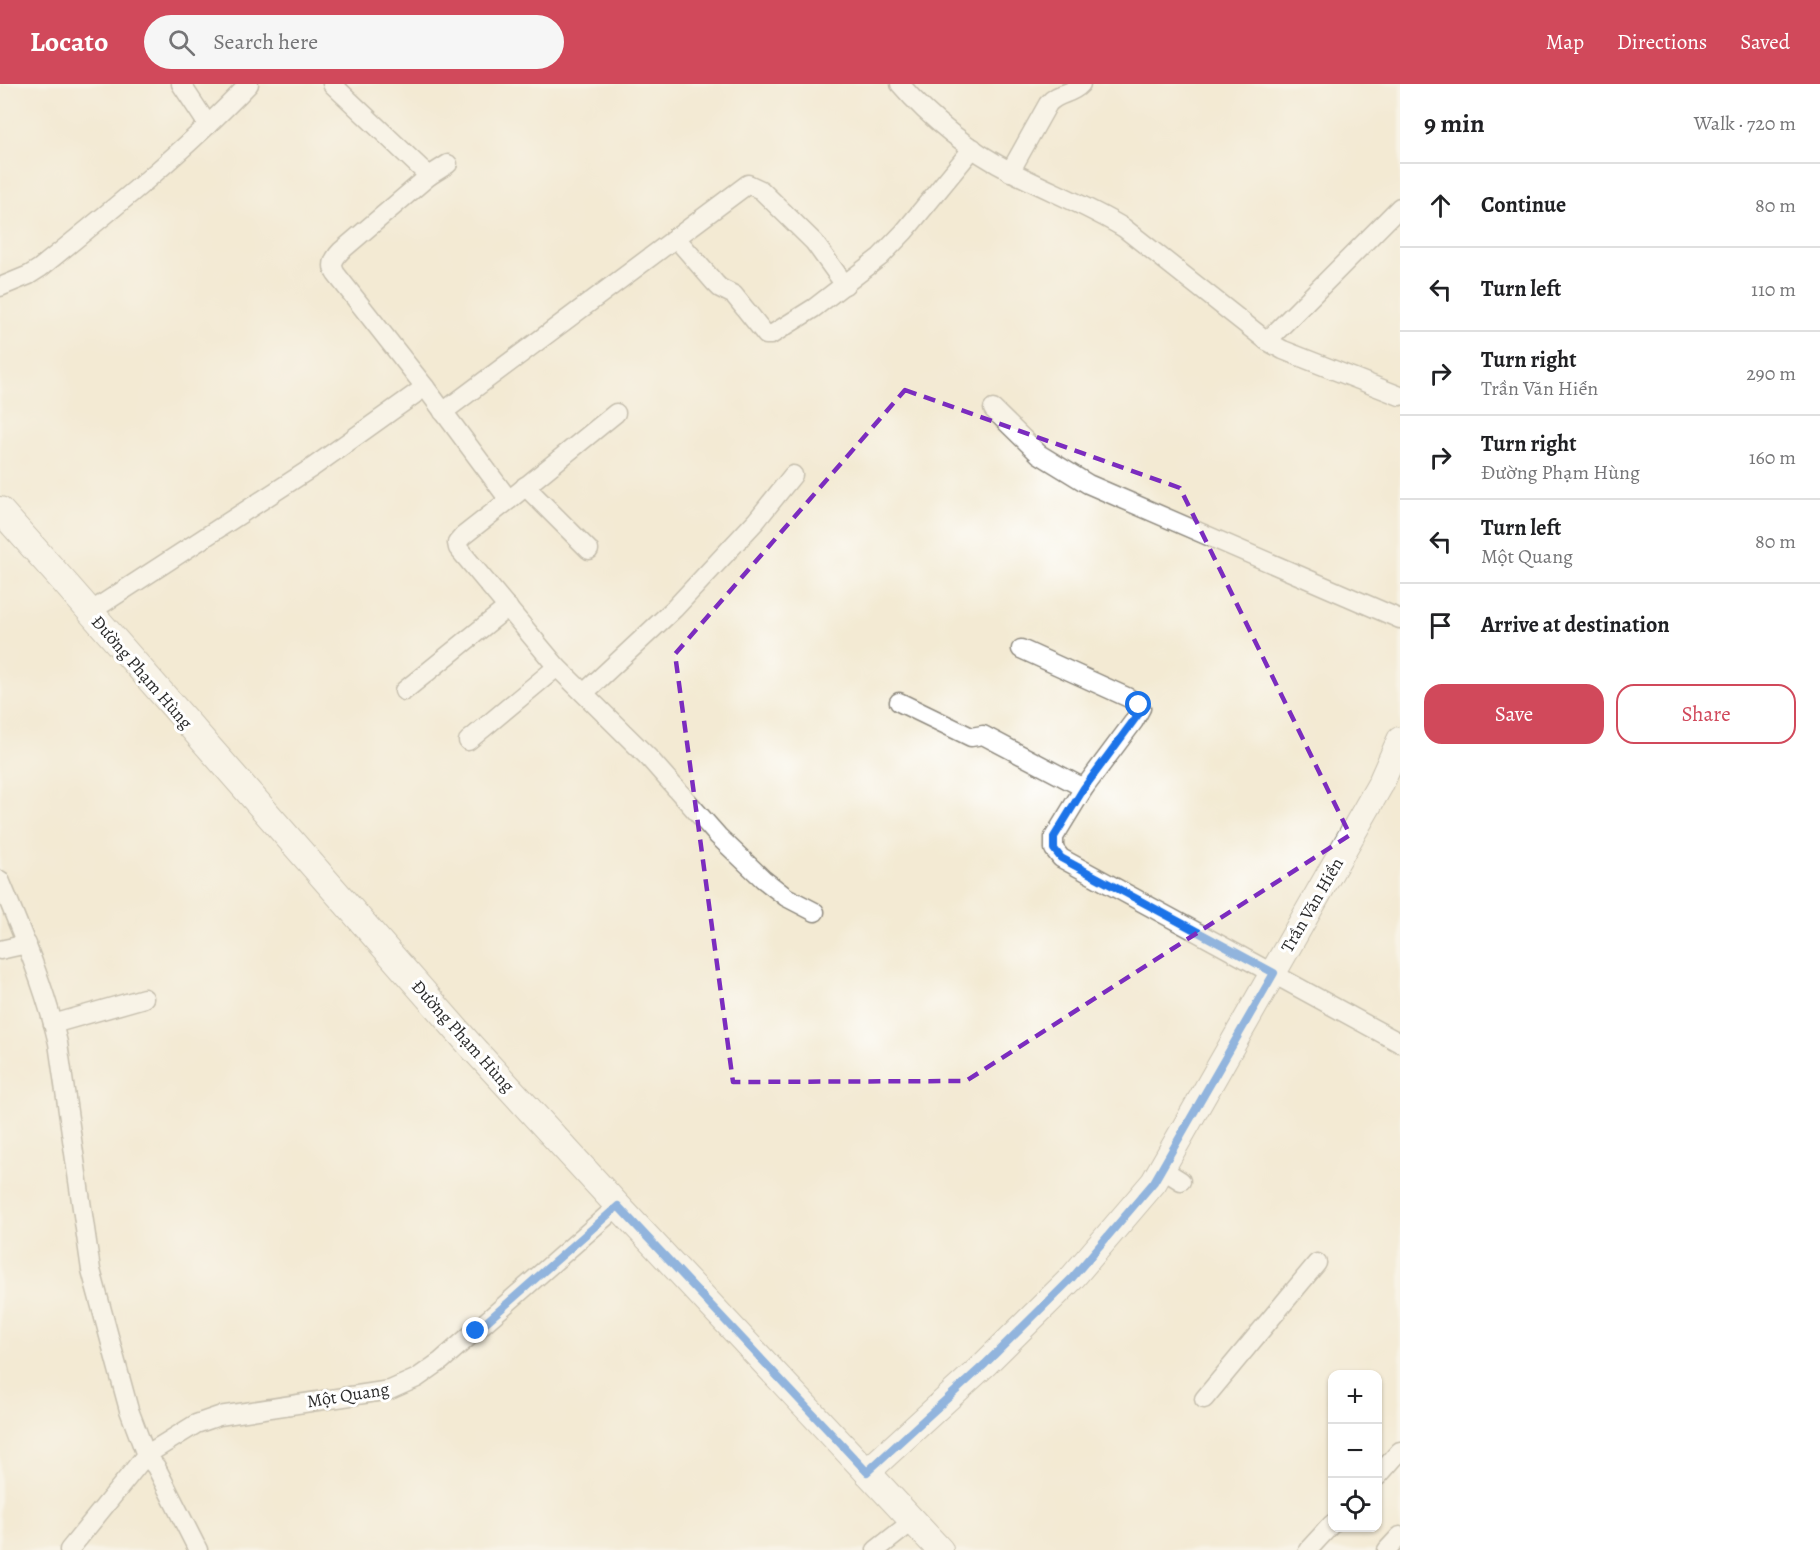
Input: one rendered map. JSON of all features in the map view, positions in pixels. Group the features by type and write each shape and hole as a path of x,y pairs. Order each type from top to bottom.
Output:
{"main road":[{"name":"Đường Phạm Hùng","path":"0,510 470,1045 940,1550"},
{"name":"Trần Văn Hiển","path":"867,1472 982,1366 1072,1278 1154,1182 1172,1175 1282,977 1380,785 1395,767 1400,740"}],"street":[{"path":"181,84 208,125"},
{"path":"0,287 40,268 110,213 208,125 249,84"},
{"path":"332,84 429,176"},
{"path":"900,84 940,123 972,148 1010,172 1100,213 1124,228 1267,342 1400,396"},
{"path":"1010,172 1051,100 1056,96 1075,91 1081,84"},
{"path":"675,237 715,283 734,295 766,334 771,335 845,285 880,257 904,232 972,148"},
{"path":"448,164 429,176 341,251 335,257 333,268 509,500"},
{"path":"443,412 748,184 761,190 814,242 845,285"},
{"path":"1267,342 1400,207"},
{"path":"90,612 313,467 425,387"},
{"path":"993,409 1039,454 1088,484 1400,619"},
{"path":"616,413 457,543 557,667 649,758 733,852 786,897 815,912"},
{"path":"584,693 674,609 756,520 793,475"},
{"path":"525,486 588,550"},
{"path":"404,691 508,607"},
{"path":"1021,648 1141,708 1084,788 1054,837 1054,849 1061,858 1400,1043"},
{"path":"468,741 557,667"},
{"path":"899,702 971,737 985,736 1084,788"},
{"path":"0,880 27,944 58,1043 91,1270 129,1410 146,1455 160,1476 198,1550"},
{"path":"0,950 27,944"},
{"path":"53,1024 144,998"},
{"name":"Một Quang","path":"69,1550 146,1455 196,1424 219,1416 390,1390 417,1378 450,1353 618,1206"},
{"path":"1204,1399 1317,1263"},
{"path":"1382,1471 1400,1451"},
{"path":"876,1550 913,1521"},
{"path":"1308,1550 1328,1528"},
{"path":"1388,1550 1400,1536"}],"highlighted area":[{"path":"905,390 1180,488 1350,835 966,1081 733,1082 675,654"}],"route":[{"path":"476,1331 618,1206 867,1472 985,1364 1072,1278 1154,1182 1274,973 1061,858 1054,849 1054,837 1084,788 1140,712 1139,705"}]}
